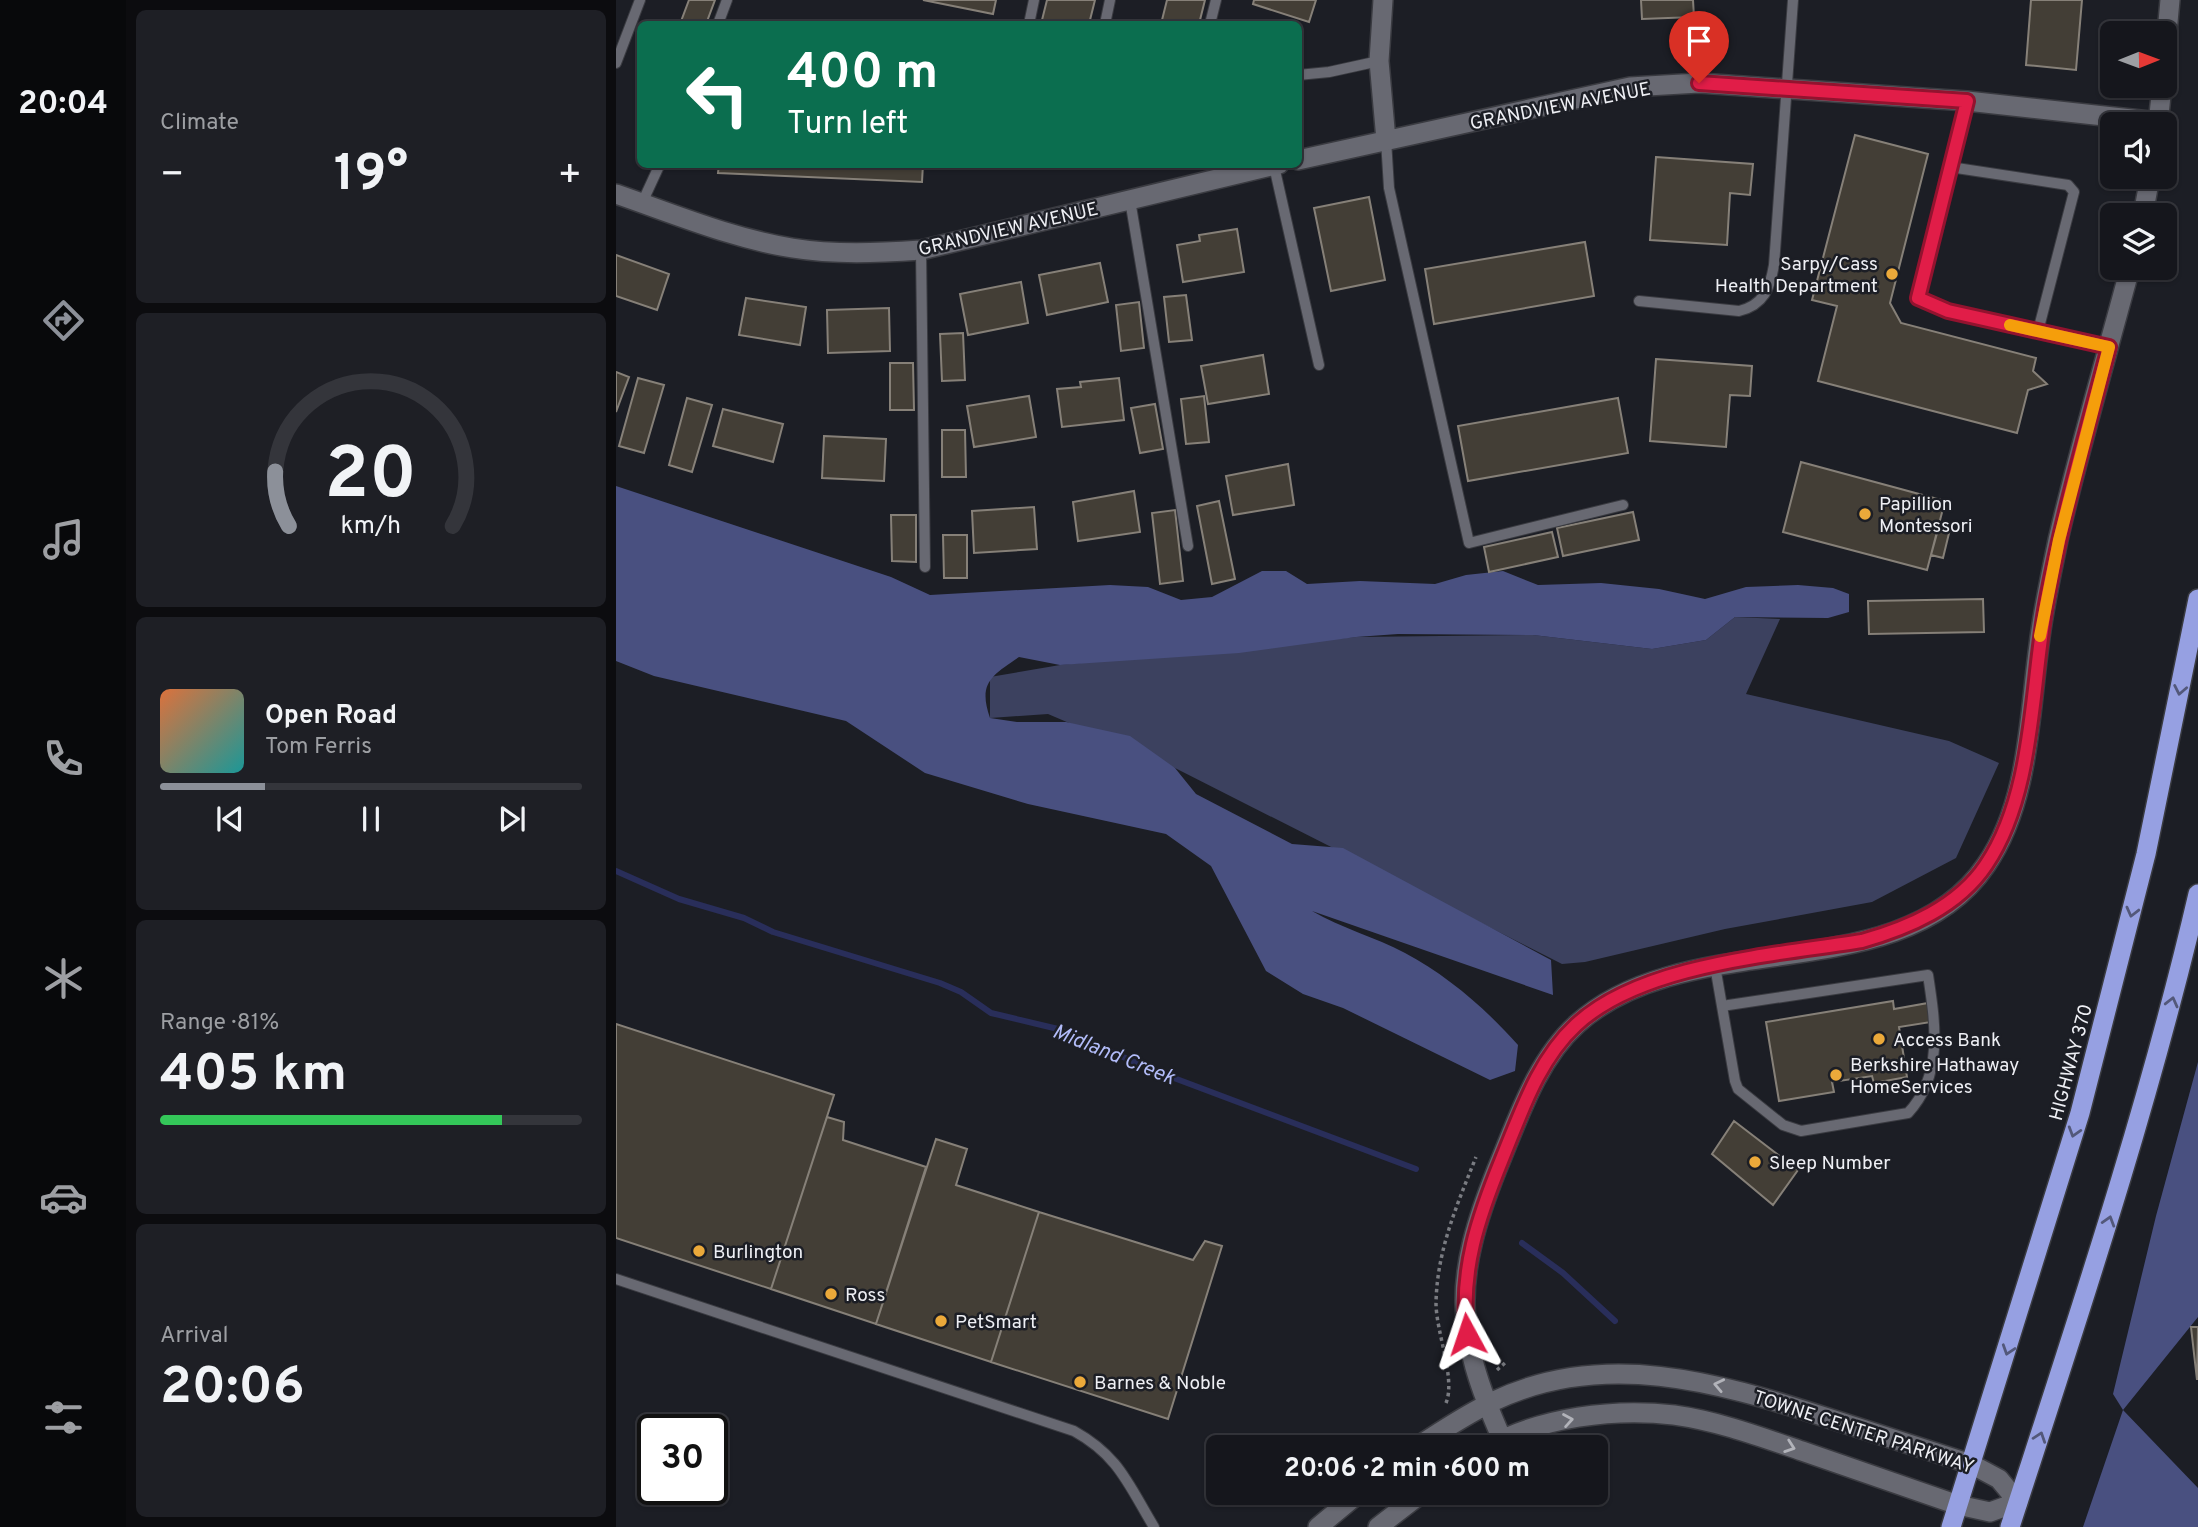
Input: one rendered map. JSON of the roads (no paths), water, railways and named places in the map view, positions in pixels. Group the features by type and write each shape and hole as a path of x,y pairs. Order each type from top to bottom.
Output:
{"highway":[{"name":"HIGHWAY 370","path":"1951,1527 2080,1113 2146,854 2198,599"},
{"path":"2010,1527 2156,1066 2198,894"}],"street":[{"path":"1383,0 1378,61 1386,140"},
{"path":"2168,21 2170,0"},
{"name":"GRANDVIEW AVENUE","path":"1302,159 1630,87 1699,83 1967,101 2100,116"},
{"name":"GRANDVIEW AVENUE","path":"616,194 719,231 792,248 861,254 921,250 1264,168"},
{"path":"1493,1435 1467,1334 1465,1273 1480,1212 1524,1103 1560,1044 1575,1026 1597,1008 1640,985 1715,966 1862,941 1891,933 1938,909 1985,867 2008,822 2017,789 2039,640 2059,540 2127,280"},
{"name":"TOWNE CENTER PARKWAY","path":"1437,1435 1487,1405 1549,1382 1612,1373 1653,1374 1750,1392 1971,1464 1999,1479 2018,1502 1990,1512 1958,1505 1757,1436 1673,1415 1637,1413 1578,1418 1543,1425 1516,1435"},
{"path":"1318,1527 1345,1505"},
{"path":"1378,1527 1406,1505"}],"lane":[{"path":"616,63 640,0"},
{"path":"719,21 727,0"},
{"path":"1030,21 1034,0"},
{"path":"1106,21 1110,0"},
{"path":"1211,21 1216,0"},
{"path":"1639,301 1739,311 1755,307 1765,296 1774,265 1793,0"},
{"path":"616,25 628,30"},
{"path":"1302,75 1329,72 1378,61"},
{"path":"1967,101 1918,298 1948,311 2109,347"},
{"path":"1386,140 1389,188 1469,543 1623,505"},
{"path":"1950,167 2068,185 2074,192 2038,331"},
{"path":"642,203 658,168"},
{"path":"1278,168 1319,365"},
{"path":"1130,200 1188,546"},
{"path":"921,250 925,567"},
{"path":"1715,966 1722,1006 1738,1089 1791,1130 1801,1131 1908,1113 1917,1103 1937,1040 1927,975 1722,1006"},
{"path":"616,1279 1074,1431 1115,1461 1154,1527"}],"waterway":[{"name":"Midland Creek","path":"616,871 679,899 744,918 773,932 940,983 961,992 991,1013 1058,1029 1158,1072 1416,1169"},
{"name":"Midland Creek","path":"1522,1243 1563,1273 1615,1321"}],"place":[{"name":"Sarpy/Cass Health Department","path":"1892,274"},
{"name":"Papillion Montessori","path":"1865,514"},
{"name":"Access Bank","path":"1879,1039"},
{"name":"Berkshire Hathaway HomeServices","path":"1836,1075"},
{"name":"Sleep Number","path":"1755,1162"},
{"name":"Burlington","path":"699,1251"},
{"name":"Ross","path":"831,1294"},
{"name":"PetSmart","path":"941,1321"},
{"name":"Barnes & Noble","path":"1080,1382"}]}
